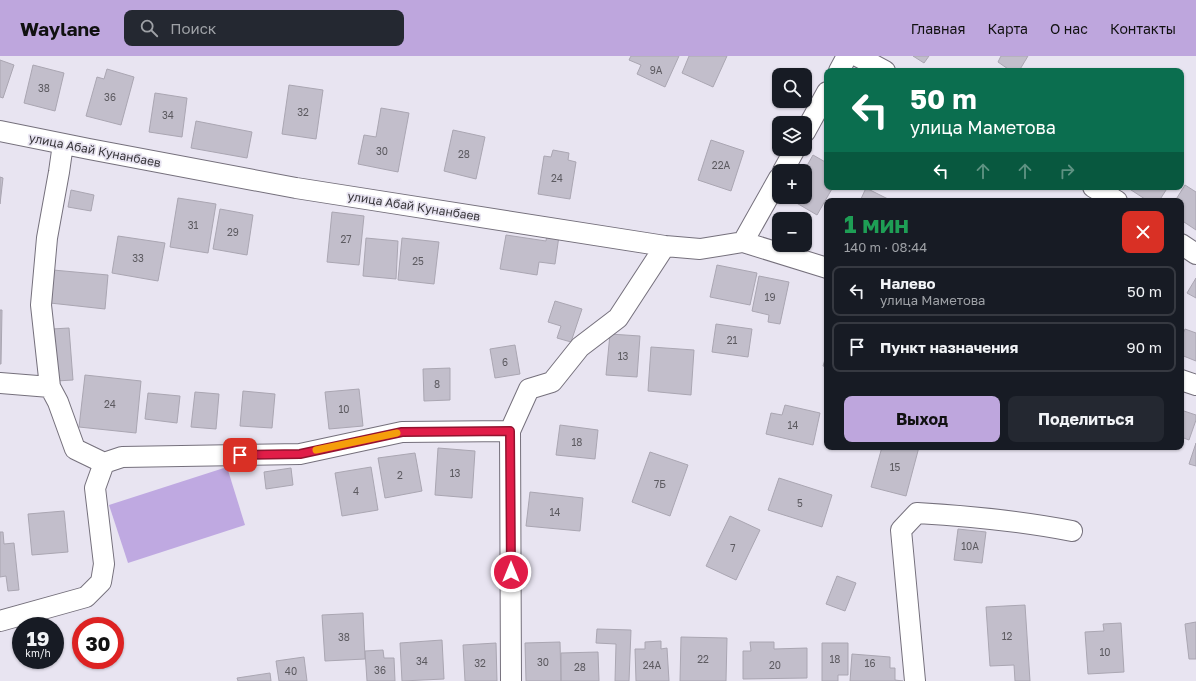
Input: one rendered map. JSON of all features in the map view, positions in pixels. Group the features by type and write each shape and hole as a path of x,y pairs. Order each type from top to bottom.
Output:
{"street":[{"path":"841,68 847,56"},
{"path":"857,56 879,68"},
{"path":"812,119 824,97"},
{"name":"улица Абай Кунанбаев","path":"0,131 296,188 665,246 700,249 743,242 824,267"},
{"path":"63,144 47,238 41,305 50,387 58,402 74,449 104,463 122,457 300,454 402,432 510,431"},
{"path":"743,242 772,190"},
{"path":"1098,190 1112,198"},
{"path":"511,681 510,431 529,389 552,382 580,347 618,318 665,246"},
{"path":"1184,246 1196,254"},
{"path":"1184,381 1196,385"},
{"path":"0,383 50,387"},
{"path":"0,621 86,597 101,582 104,564 95,488 104,463"},
{"path":"915,681 901,530 917,513 969,516 1042,525 1072,532"}],"shaded area":[{"path":"227,467 245,525 128,563 109,505"}],"building":[{"path":"631,56 679,56 665,87 637,74 641,65 629,60"},
{"path":"689,56 727,56 713,87 682,73"},
{"path":"913,56 929,56 924,63"},
{"path":"1001,56 1028,56 1021,68 1007,68 998,62"},
{"path":"0,60 14,65 3,98 0,97"},
{"path":"33,65 64,73 55,111 24,103"},
{"path":"107,69 134,77 121,125 86,116 97,77 104,79"},
{"path":"289,85 323,90 316,139 282,134"},
{"path":"155,93 187,98 182,137 149,132"},
{"path":"381,108 409,113 398,172 358,164 364,135 376,137"},
{"path":"196,121 252,132 247,158 191,148"},
{"path":"453,130 485,137 476,179 444,171"},
{"path":"711,140 744,151 731,191 698,180"},
{"path":"553,150 569,153 568,160 576,162 570,199 538,194 544,156 551,157"},
{"path":"813,155 824,161 824,190 831,190 827,198 824,198 824,203 817,215 798,204 812,204 812,164 808,164"},
{"path":"0,177 3,178 0,204"},
{"path":"1185,185 1196,192 1196,230 1184,222 1184,198 1177,198 1182,190 1184,190"},
{"path":"71,190 94,195 91,211 68,207"},
{"path":"865,190 870,190 886,198 861,198"},
{"path":"1131,190 1166,190 1161,198 1143,198"},
{"path":"178,198 216,204 208,253 170,247"},
{"path":"220,209 253,215 247,255 213,249"},
{"path":"332,212 364,216 359,265 327,262"},
{"path":"547,234 559,236 555,264 539,262 537,275 500,269 506,235 546,241"},
{"path":"118,236 165,243 158,281 112,273"},
{"path":"366,238 398,241 396,279 363,276"},
{"path":"402,238 439,242 434,284 398,280"},
{"path":"717,265 757,273 750,305 710,297"},
{"path":"53,270 108,275 105,309 50,303"},
{"path":"759,276 789,282 780,324 768,322 769,315 752,311"},
{"path":"1196,278 1196,298 1187,293"},
{"path":"555,301 582,309 571,342 557,338 561,326 548,322"},
{"path":"0,310 2,310 1,364 0,364"},
{"path":"716,324 752,329 748,357 712,352"},
{"path":"69,328 73,380 56,381 52,329"},
{"path":"1185,329 1196,333 1196,361 1184,356"},
{"path":"610,334 640,336 637,377 606,375"},
{"path":"515,345 520,374 495,378 490,349"},
{"path":"651,347 694,350 691,395 648,391"},
{"path":"450,368 450,400 424,401 423,369"},
{"path":"85,375 141,381 136,433 79,427"},
{"path":"359,389 363,426 329,429 325,392"},
{"path":"243,391 275,394 272,428 240,426"},
{"path":"195,392 219,394 216,429 191,427"},
{"path":"148,393 180,396 177,423 145,419"},
{"path":"785,405 820,413 813,445 766,434 771,413 782,415"},
{"path":"1184,411 1196,415 1196,420 1189,440 1184,438"},
{"path":"560,425 598,430 595,459 556,455"},
{"path":"1196,443 1196,466 1189,464"},
{"path":"438,448 475,451 472,498 435,495"},
{"path":"881,450 918,450 906,496 871,487"},
{"path":"650,452 688,465 670,516 632,502"},
{"path":"415,453 422,491 385,498 378,458"},
{"path":"371,467 378,510 342,516 335,473"},
{"path":"291,468 293,485 266,489 264,472"},
{"path":"779,478 832,495 822,527 768,510"},
{"path":"530,492 583,498 580,531 526,526"},
{"path":"64,511 68,552 32,555 28,514"},
{"path":"730,516 760,530 736,580 706,566"},
{"path":"958,529 986,532 982,563 954,560"},
{"path":"0,532 3,532 4,544 14,543 19,590 8,591 6,576 0,577"},
{"path":"837,576 856,583 845,611 826,604"},
{"path":"1025,605 1030,681 1015,681 1014,665 990,666 986,607"},
{"path":"363,613 365,659 325,661 322,615"},
{"path":"1196,622 1196,659 1189,659 1185,624"},
{"path":"1121,623 1124,672 1088,674 1085,632 1104,631 1103,624"},
{"path":"597,629 631,630 629,681 615,681 616,644 596,643"},
{"path":"681,637 727,638 726,681 680,681"},
{"path":"442,640 444,679 402,681 400,643"},
{"path":"661,641 661,649 667,648 669,681 636,681 635,649 645,649 645,642"},
{"path":"560,642 561,681 526,681 525,643"},
{"path":"750,642 774,642 774,649 807,648 807,678 743,679 743,651 751,651"},
{"path":"496,643 497,681 465,681 463,645"},
{"path":"822,643 848,643 848,675 838,675 838,681 822,681"},
{"path":"383,650 384,658 394,658 395,681 367,681 365,651"},
{"path":"598,652 599,681 561,681 561,653"},
{"path":"852,654 890,657 890,668 895,668 895,680 903,681 850,681"},
{"path":"304,657 307,681 279,681 276,661"},
{"path":"270,673 271,681 238,681 237,678"}],"slow traffic":[{"path":"316,450 397,433"}],"route":[{"path":"240,455 300,454 402,432 510,431 511,572"}]}
